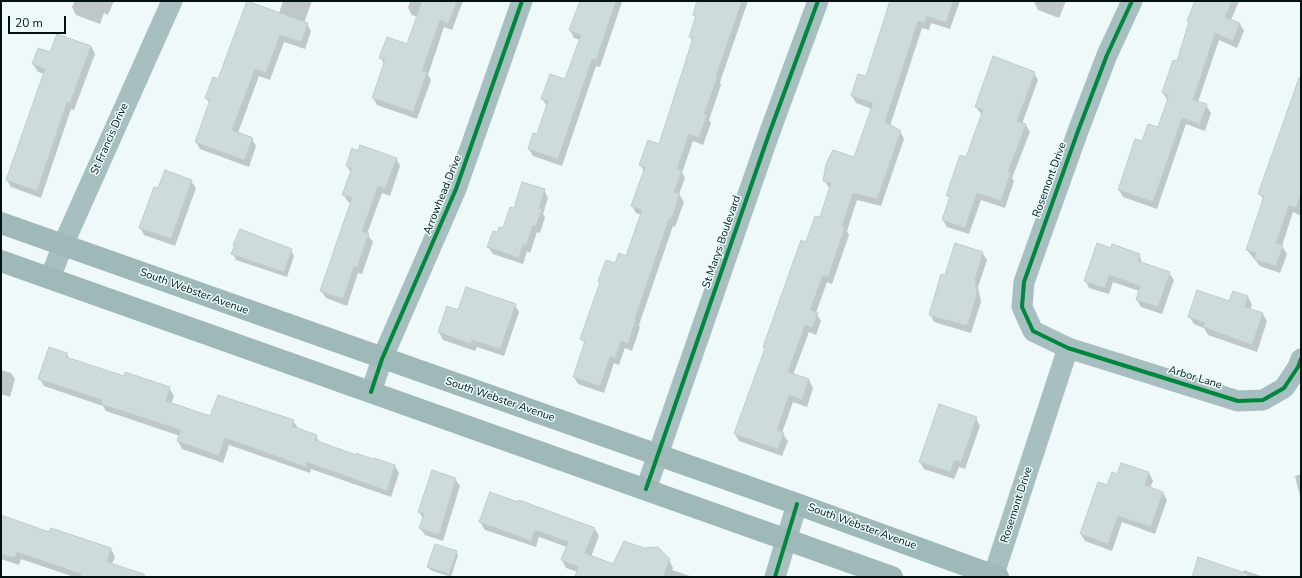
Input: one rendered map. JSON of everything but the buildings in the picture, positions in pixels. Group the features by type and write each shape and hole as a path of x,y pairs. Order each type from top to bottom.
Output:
{"main road":[{"name":"South Webster Avenue","path":"1,223 657,456 797,504 995,576"},
{"path":"1,261 892,577"}],"street":[{"name":"St Francis Drive","path":"50,278 62,245 172,1"},
{"name":"Arrowhead Drive","path":"371,392 382,358 456,189 522,1"},
{"name":"St Marys Boulevard","path":"646,489 764,149 818,1"},
{"name":"Rosemont Drive","path":"995,576 1068,348 1033,331 1022,307 1024,282 1078,130 1107,55 1132,1"},
{"name":"Arbor Lane","path":"1068,348 1238,401 1263,400 1284,388 1298,367 1301,359"},
{"path":"775,577 797,504"}],"cycle path":[{"path":"371,392 382,359 456,189 522,1"},
{"path":"646,489 769,134 818,1"},
{"path":"1132,1 1107,55 1024,282 1022,307 1033,331 1068,348 1238,401 1263,400 1284,388 1298,367 1301,359"},
{"path":"775,577 797,504"}]}
